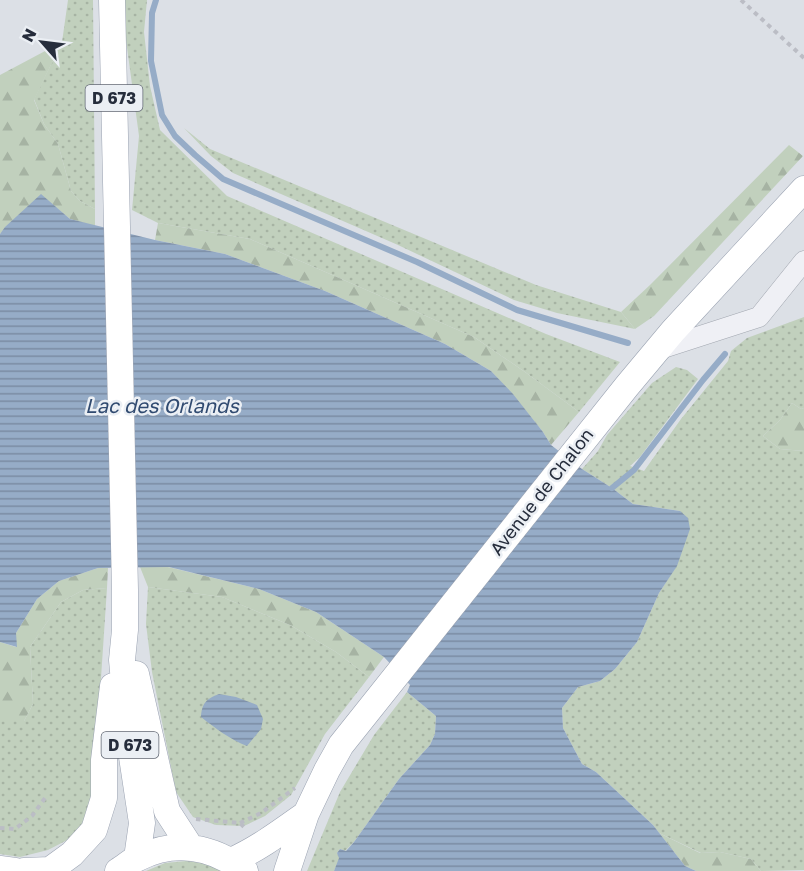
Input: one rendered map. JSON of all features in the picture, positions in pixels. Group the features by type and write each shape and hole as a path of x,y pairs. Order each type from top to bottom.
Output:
{"main road":[{"name":"D 673","path":"112,0 125,590 122,660 129,737 142,824 127,865"},
{"name":"Avenue de Chalon","path":"287,871 306,814 341,745 602,416 657,350 804,189"},
{"name":"D 673","path":"125,630 167,810 191,848"},
{"path":"24,871 50,870 72,854 94,830 105,798 104,760 114,680 122,660"},
{"path":"127,865 154,851 191,848 218,854 238,866 260,845 306,814"},
{"path":"0,869 15,871"}],"lane":[{"path":"657,350 759,317 804,261"}],"path":[{"path":"741,0 804,58"},
{"path":"240,823 261,813 298,786"},
{"path":"0,828 15,829 32,816 45,798"}],"green space":[{"path":"68,0 93,0 95,209 80,201 71,191 58,144 44,124 34,99 62,42"},
{"path":"124,0 147,0 144,32 150,86 160,130 227,196 546,334 620,362 579,412 474,337 250,239 158,223 132,210 139,136 126,40"},
{"path":"62,42 34,100 44,124 58,144 71,191 80,201 95,209 95,226 70,219 41,195 0,234 0,75"},
{"path":"184,128 210,149 536,285 621,312 635,329 557,313 514,300 398,245 233,173 211,156"},
{"path":"789,145 803,156 654,316 635,329 621,312"},
{"path":"158,223 250,239 474,337 579,412 551,445 513,395 491,371 445,344 325,291 225,254 155,240"},
{"path":"804,317 804,408 801,409 792,403 780,420 763,436 780,449 804,451 804,870 761,871 751,859 720,852 701,853 659,833 596,772 582,764 563,728 562,708 578,687 600,681 615,669 637,642 659,593 677,565 680,511 633,504 582,469 598,451 607,435 652,383 676,367 687,370 698,379 640,457 630,466 644,471 681,419 728,361 731,351 747,338"},
{"path":"792,403 801,409 804,408 804,451 780,449 763,436 780,420"},
{"path":"140,567 168,567 259,589 316,612 384,657 369,677 336,652 290,625 222,597 148,587"},
{"path":"98,568 108,568 107,588 83,590 61,602 30,647 33,704 24,721 0,721 0,642 16,647 16,633 37,599 59,581"},
{"path":"148,587 222,597 290,625 336,652 369,677 325,734 291,795 265,816 244,826 216,825 193,817 176,792 152,672 146,624"},
{"path":"107,588 96,753 96,798 75,836 48,850 20,857 0,854 0,721 24,721 33,704 30,647 61,602 83,590"},
{"path":"407,692 436,716 435,734 430,745 399,779 354,842 345,851 340,849 337,853 340,858 334,871 307,871 340,792 374,735"},
{"path":"659,833 700,853 720,852 751,859 761,871 696,871 685,866"},
{"path":"186,861 204,863 224,871 146,871 165,863"}],"water":[{"name":"Lac des Orlands","path":"41,194 70,219 225,254 325,291 445,344 491,371 513,394 551,445 582,469 633,504 680,511 688,518 690,529 677,566 659,593 637,642 615,669 600,681 578,687 562,708 563,728 582,764 596,772 653,825 685,866 696,871 334,871 339,858 337,853 340,849 346,851 354,842 399,779 430,745 435,734 436,716 407,692 410,685 384,657 316,612 259,589 169,567 98,568 59,581 37,599 16,633 17,647 0,642 0,234"},
{"path":"219,694 236,697 257,705 263,719 261,729 247,746 229,737 201,717 202,708 206,702"}],"waterway":[{"path":"156,0 152,13 151,61 162,115 175,136 223,179 417,262 517,310 628,343"},
{"path":"612,488 634,470 725,354"}]}
